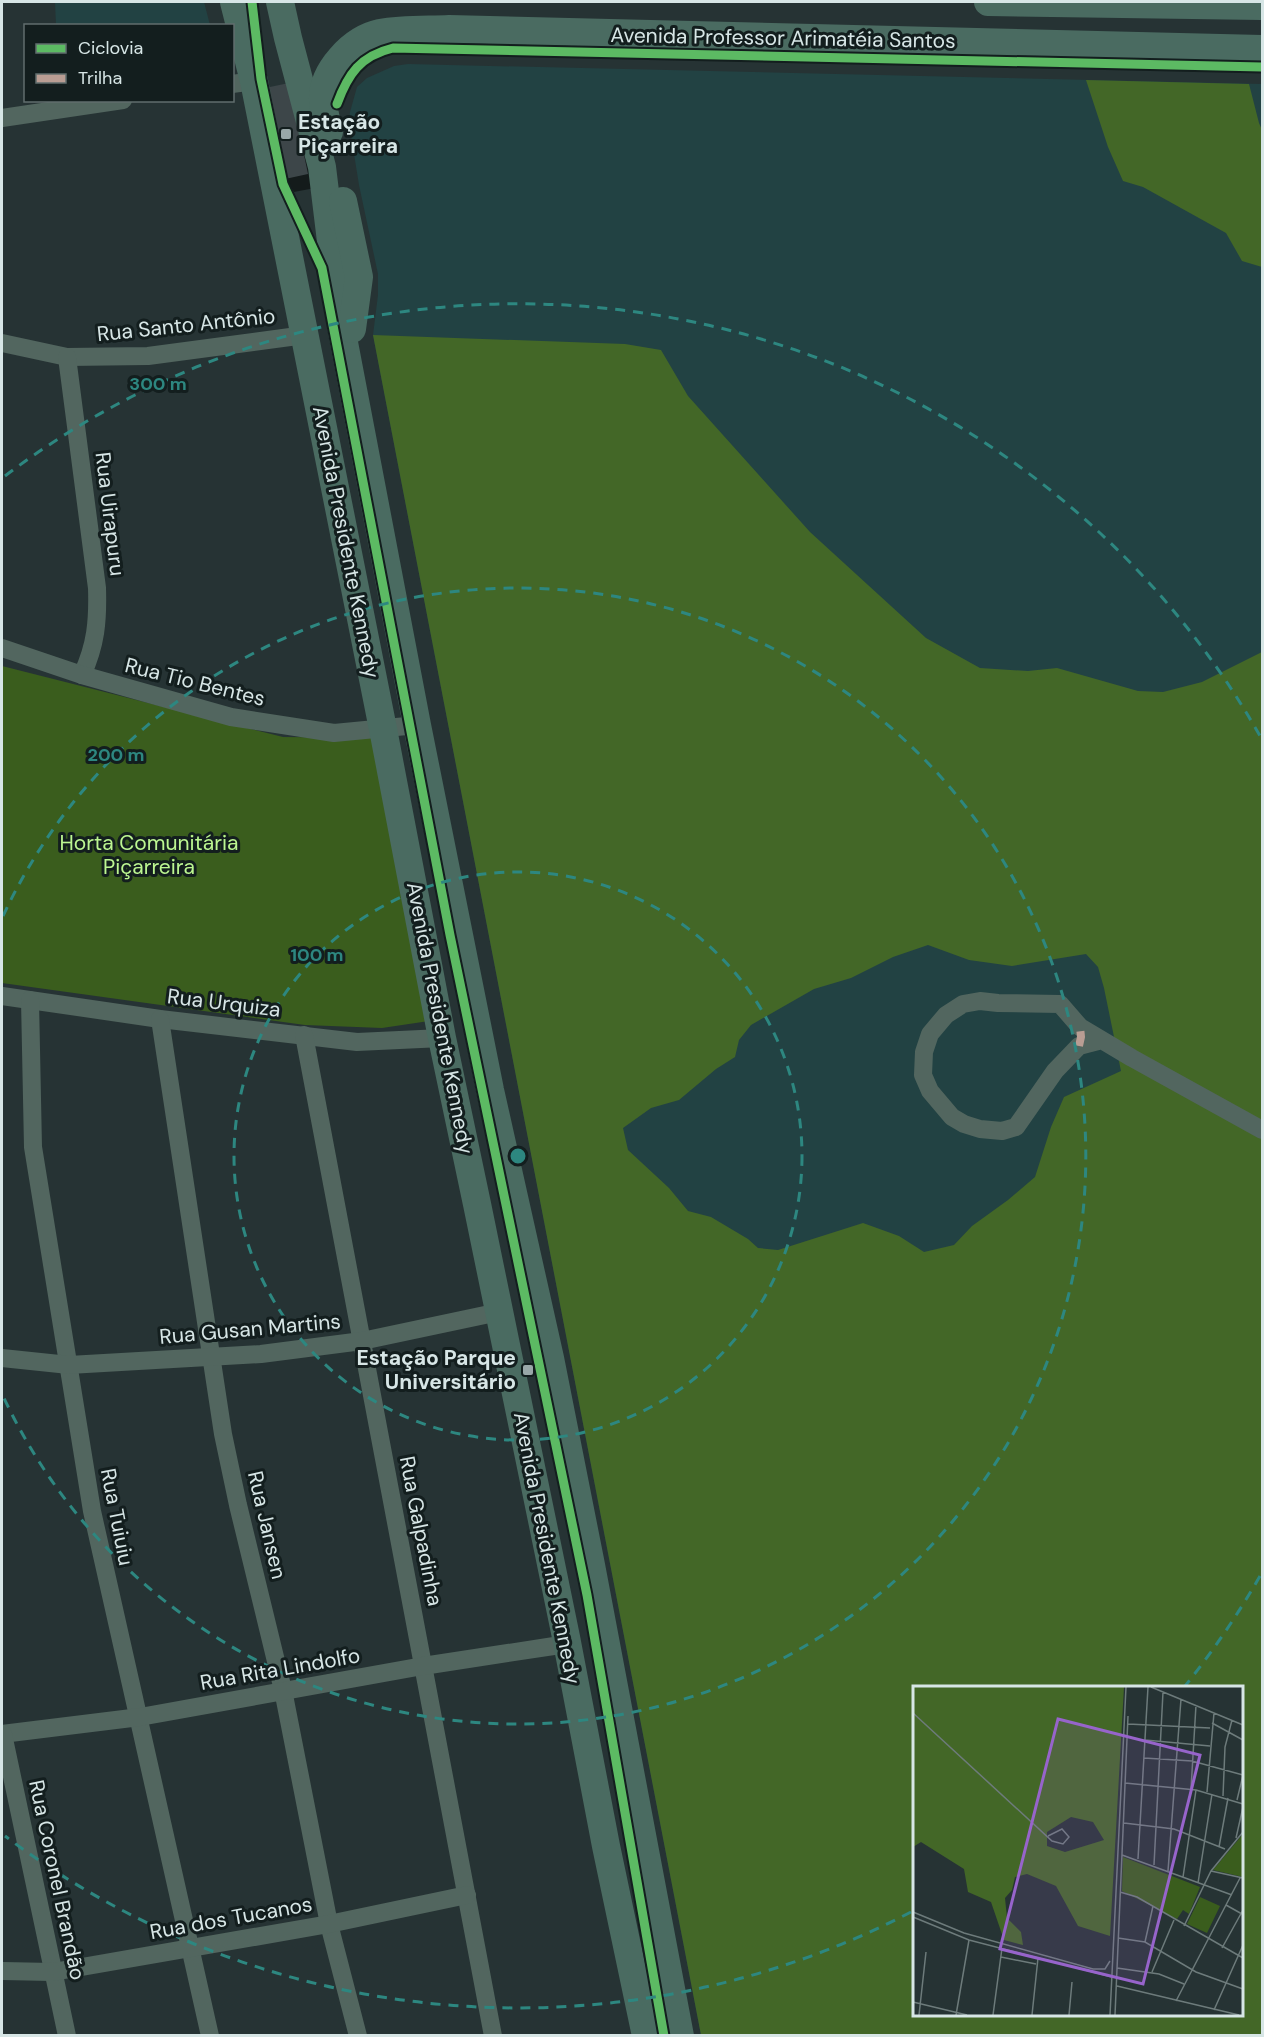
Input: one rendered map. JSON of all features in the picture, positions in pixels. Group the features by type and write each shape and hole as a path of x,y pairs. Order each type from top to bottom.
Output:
{"main road":[{"name":"Avenida Presidente Kennedy","path":"280,2 322,167 342,332 417,725 490,1090 552,1369 680,2036"},
{"path":"988,2 1259,8"},
{"path":"1080,4 1116,13 1183,16 1189,20 1191,26 1188,30 1181,32 1145,31 1083,45"},
{"name":"Avenida Presidente Kennedy","path":"238,6 243,83 305,335 442,1038 646,2036"},
{"path":"1259,8 1226,19 1222,23 1224,33 1230,37 1263,39"},
{"name":"Avenida Professor Arimatéia Santos","path":"348,362 359,277 323,99 326,83 337,63 352,46 377,34 449,29 1263,49"},
{"path":"606,1846 644,1839"},
{"path":"626,1941 660,1932"}],"street":[{"path":"2,118 110,102"},
{"name":"Rua Santo Antônio","path":"2,343 67,357 148,356 305,335"},
{"name":"Rua Uirapuru","path":"67,357 97,588 98,621 91,656 82,675"},
{"name":"Rua Tio Bentes","path":"2,648 82,675 231,717 334,733 417,725"},
{"name":"Rua Urquiza","path":"2,996 160,1019 357,1042 442,1038"},
{"name":"Rua Tuiuiu","path":"30,1000 33,1147 92,1511 210,2036"},
{"path":"1102,1040 1079,1046 1055,1071 1016,1127 1002,1131 980,1129 952,1117 930,1091 923,1075 924,1052 930,1034 946,1015 963,1004 980,1001 1060,1004 1080,1027 1263,1130"},
{"name":"Rua Jansen","path":"160,1019 223,1434 283,1690 329,1924 358,2036"},
{"name":"Rua Galpadinha","path":"304,1035 493,2036"},
{"name":"Rua Gusan Martins","path":"2,1358 69,1365 261,1354 362,1341 499,1312"},
{"name":"Rua Rita Lindolfo","path":"2,1734 140,1717 423,1666 567,1644"},
{"name":"Rua Coronel Brandão","path":"2,1734 67,2036"},
{"name":"Rua dos Tucanos","path":"2,1971 53,1972 329,1924 467,1895"}],"shaded area":[{"path":"55,2 204,2 210,24 56,24"},
{"path":"408,64 1262,84 1262,2035 701,2035 373,335 378,274 359,185 349,123 357,87 367,78 394,66"}],"green space":[{"path":"1086,80 1249,84 1262,130 1262,267 1242,261 1226,233 1143,187 1123,181 1108,147"},
{"path":"373,335 625,344 661,350 688,396 810,532 926,638 980,668 1028,671 1057,668 1138,691 1163,692 1202,682 1262,652 1262,2035 701,2035","holes":["928,945 969,960 1012,966 1086,954 1098,967 1121,1071 1064,1097 1051,1127 1035,1177 972,1226 954,1245 924,1252 899,1236 863,1223 778,1250 758,1248 748,1239 711,1217 688,1211 669,1188 628,1150 623,1128 651,1108 679,1100 716,1069 735,1057 739,1040 751,1025 814,989 851,978 893,957"]},
{"name":"Horta Comunitária Piçarreira","path":"2,666 283,737 373,738 429,1021 382,1028 305,1025 2,983"}],"building":[{"path":"289,83 308,174 285,179 265,88"}],"marked path":[{"path":"1079,1046 1080,1027"}],"cycle path":[{"path":"252,2 261,79 283,184 322,268 450,935 587,1595 664,2036"},
{"path":"337,104 346,84 357,68 372,56 393,48 1262,67"}],"place":[{"name":"Estação Piçarreira","path":"286,134"},
{"name":"Estação Parque Universitário","path":"528,1370"}]}
